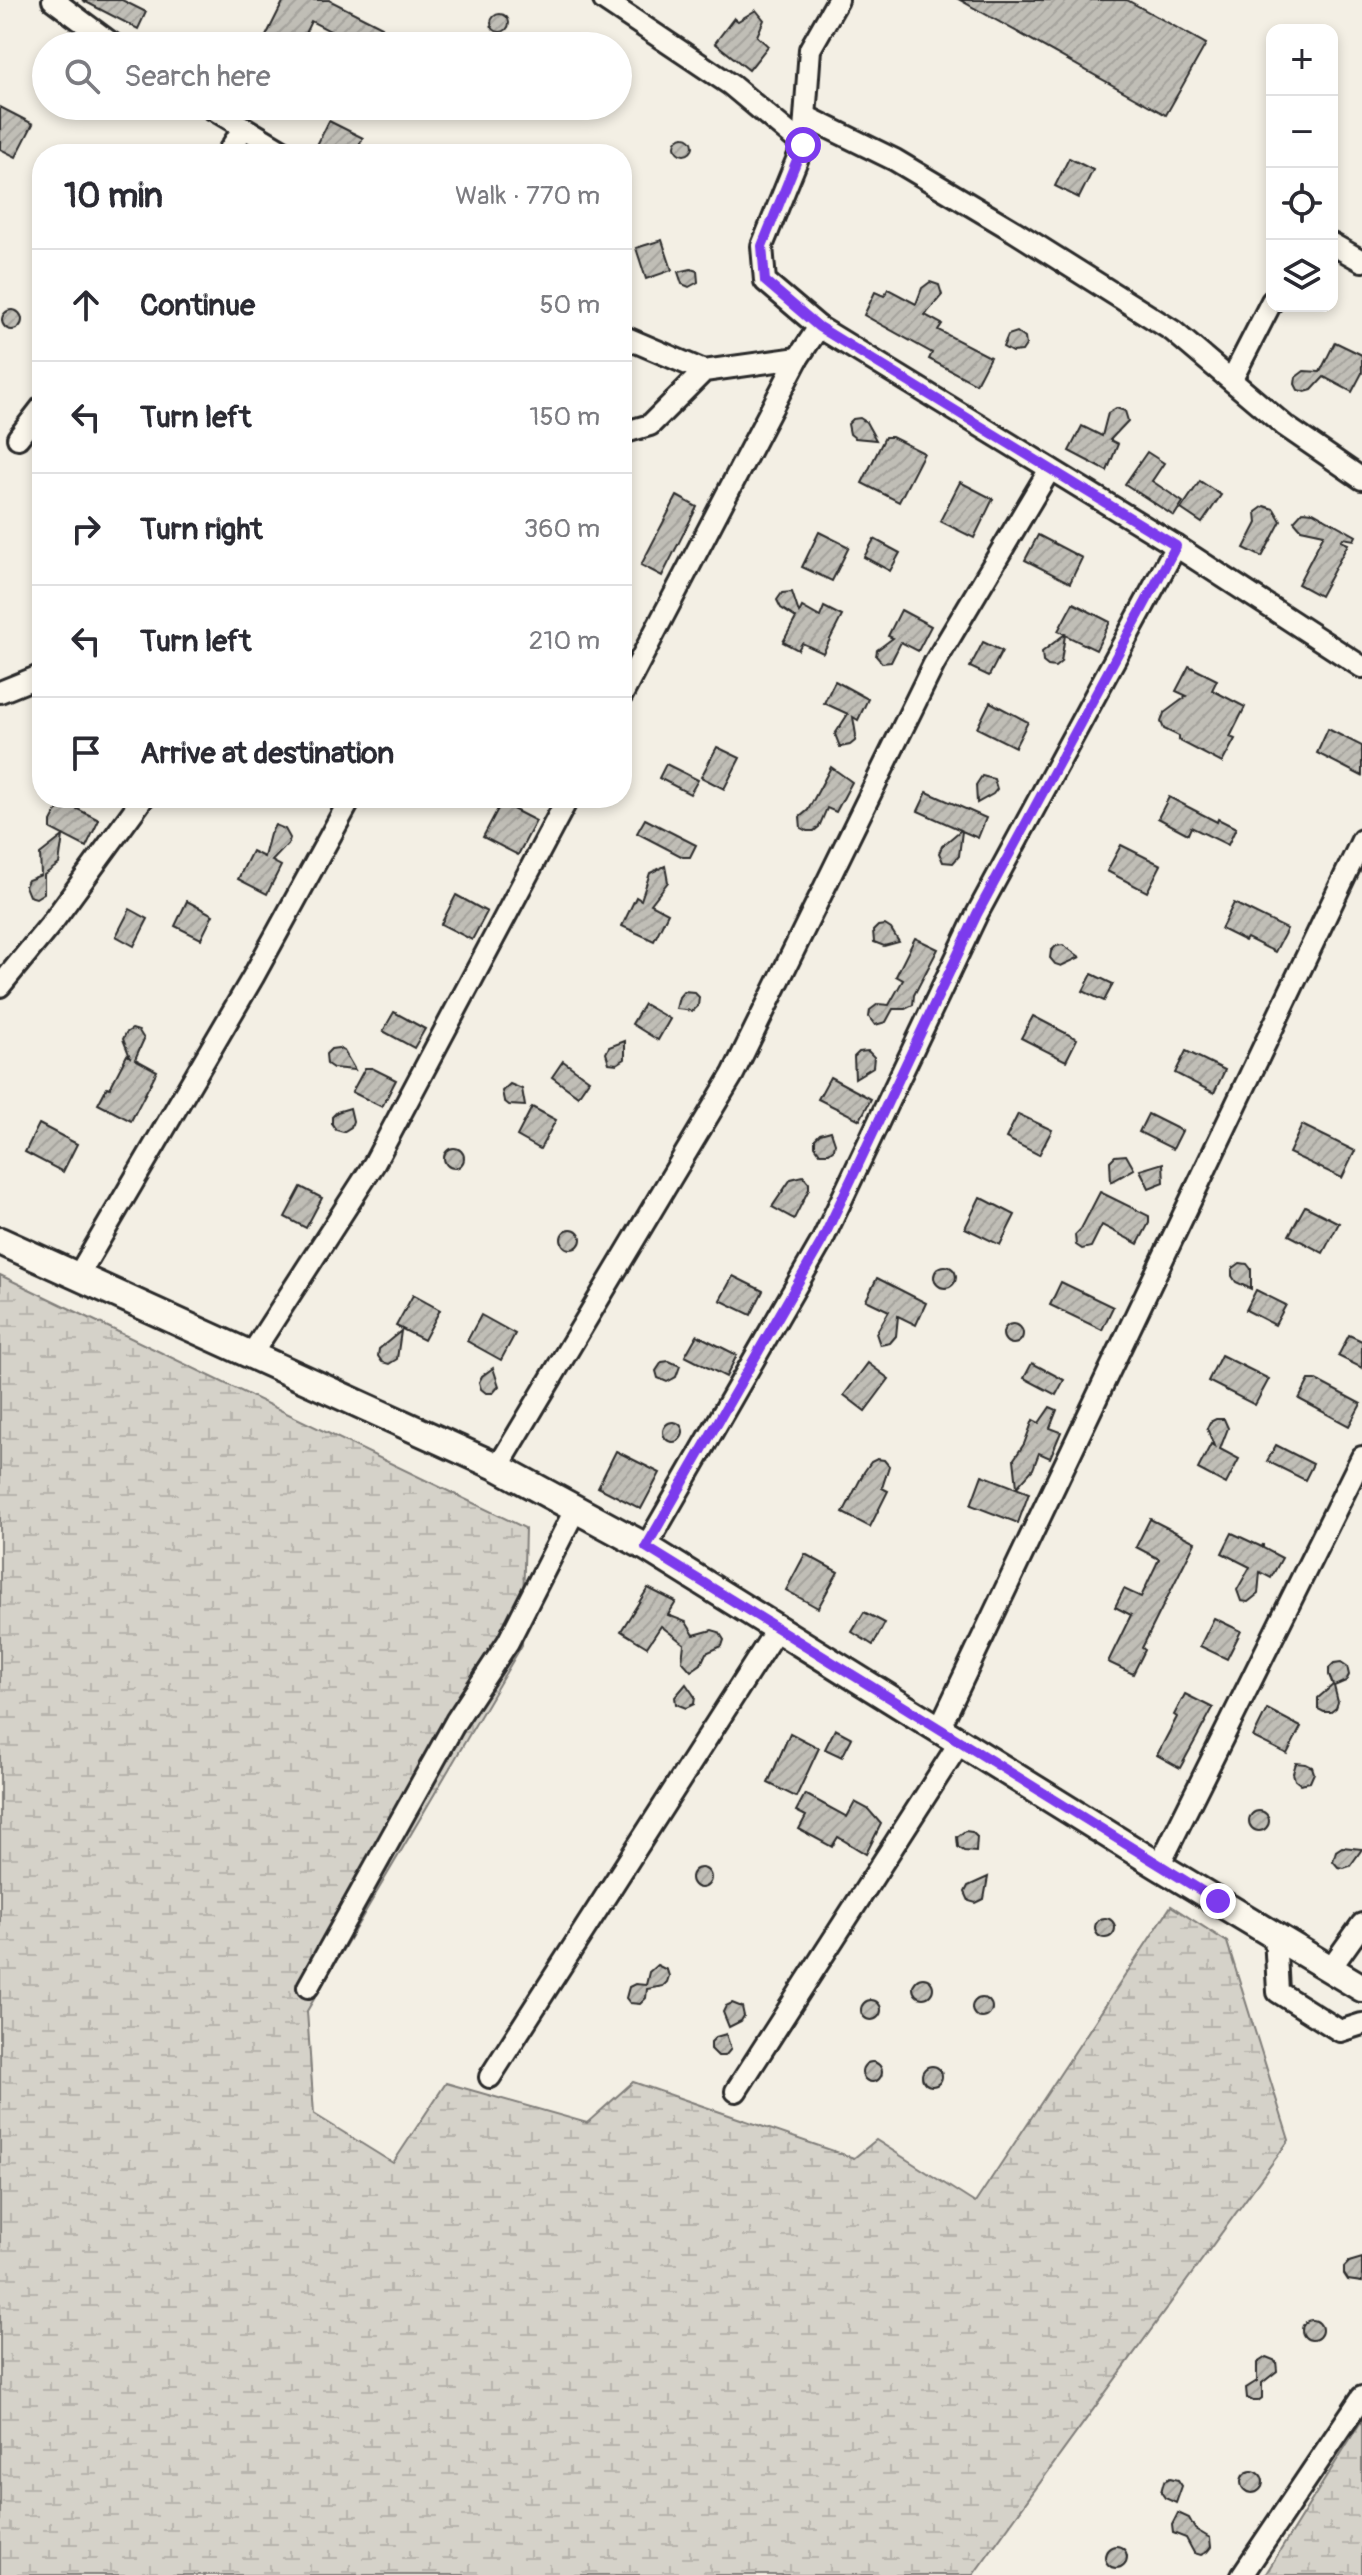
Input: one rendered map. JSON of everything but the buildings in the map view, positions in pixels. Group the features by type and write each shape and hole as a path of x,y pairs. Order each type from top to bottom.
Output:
{"main road":[{"path":"0,1241 498,1467 576,1508 646,1547 1159,1866 1362,1988"}],"street":[{"path":"53,0 96,32"},
{"path":"604,0 731,85 803,145"},
{"path":"838,0 810,49 803,145 762,246 765,281 819,327 1176,546 1362,667"},
{"path":"807,117 895,160 1173,331 1285,426 1362,479"},
{"path":"229,120 270,144"},
{"path":"233,144 243,129"},
{"path":"1338,247 1362,261"},
{"path":"1232,379 1266,312"},
{"path":"632,676 798,358 819,327"},
{"path":"632,340 704,371 798,358"},
{"path":"632,430 650,425 704,371"},
{"path":"18,438 32,420"},
{"path":"498,1467 733,1074 934,664 1050,469"},
{"path":"646,1547 822,1241 977,914 1176,546"},
{"path":"0,692 32,679"},
{"path":"0,986 51,924 136,808"},
{"path":"78,1276 253,977 346,808"},
{"path":"251,1355 374,1164 563,808"},
{"path":"736,2091 950,1736 1362,840"},
{"path":"1159,1866 1362,1457"},
{"path":"308,1987 456,1721 508,1642 576,1508"},
{"path":"490,2077 776,1630"},
{"path":"1330,1969 1362,1924"},
{"path":"1275,1935 1278,1992 1340,2031 1362,2024"},
{"path":"1242,2575 1362,2397"}],"green space":[{"path":"0,1275 525,1528 522,1645 307,2011 314,2114 393,2163 446,2083 587,2123 633,2082 854,2158 876,2140 975,2203 1171,1906 1227,1942 1289,2140 973,2575 0,2575"},
{"path":"1362,2420 1362,2575 1265,2575"}],"route":[{"path":"803,145 762,246 765,281 819,327 1176,546 977,914 822,1241 646,1547 1218,1901"}]}
